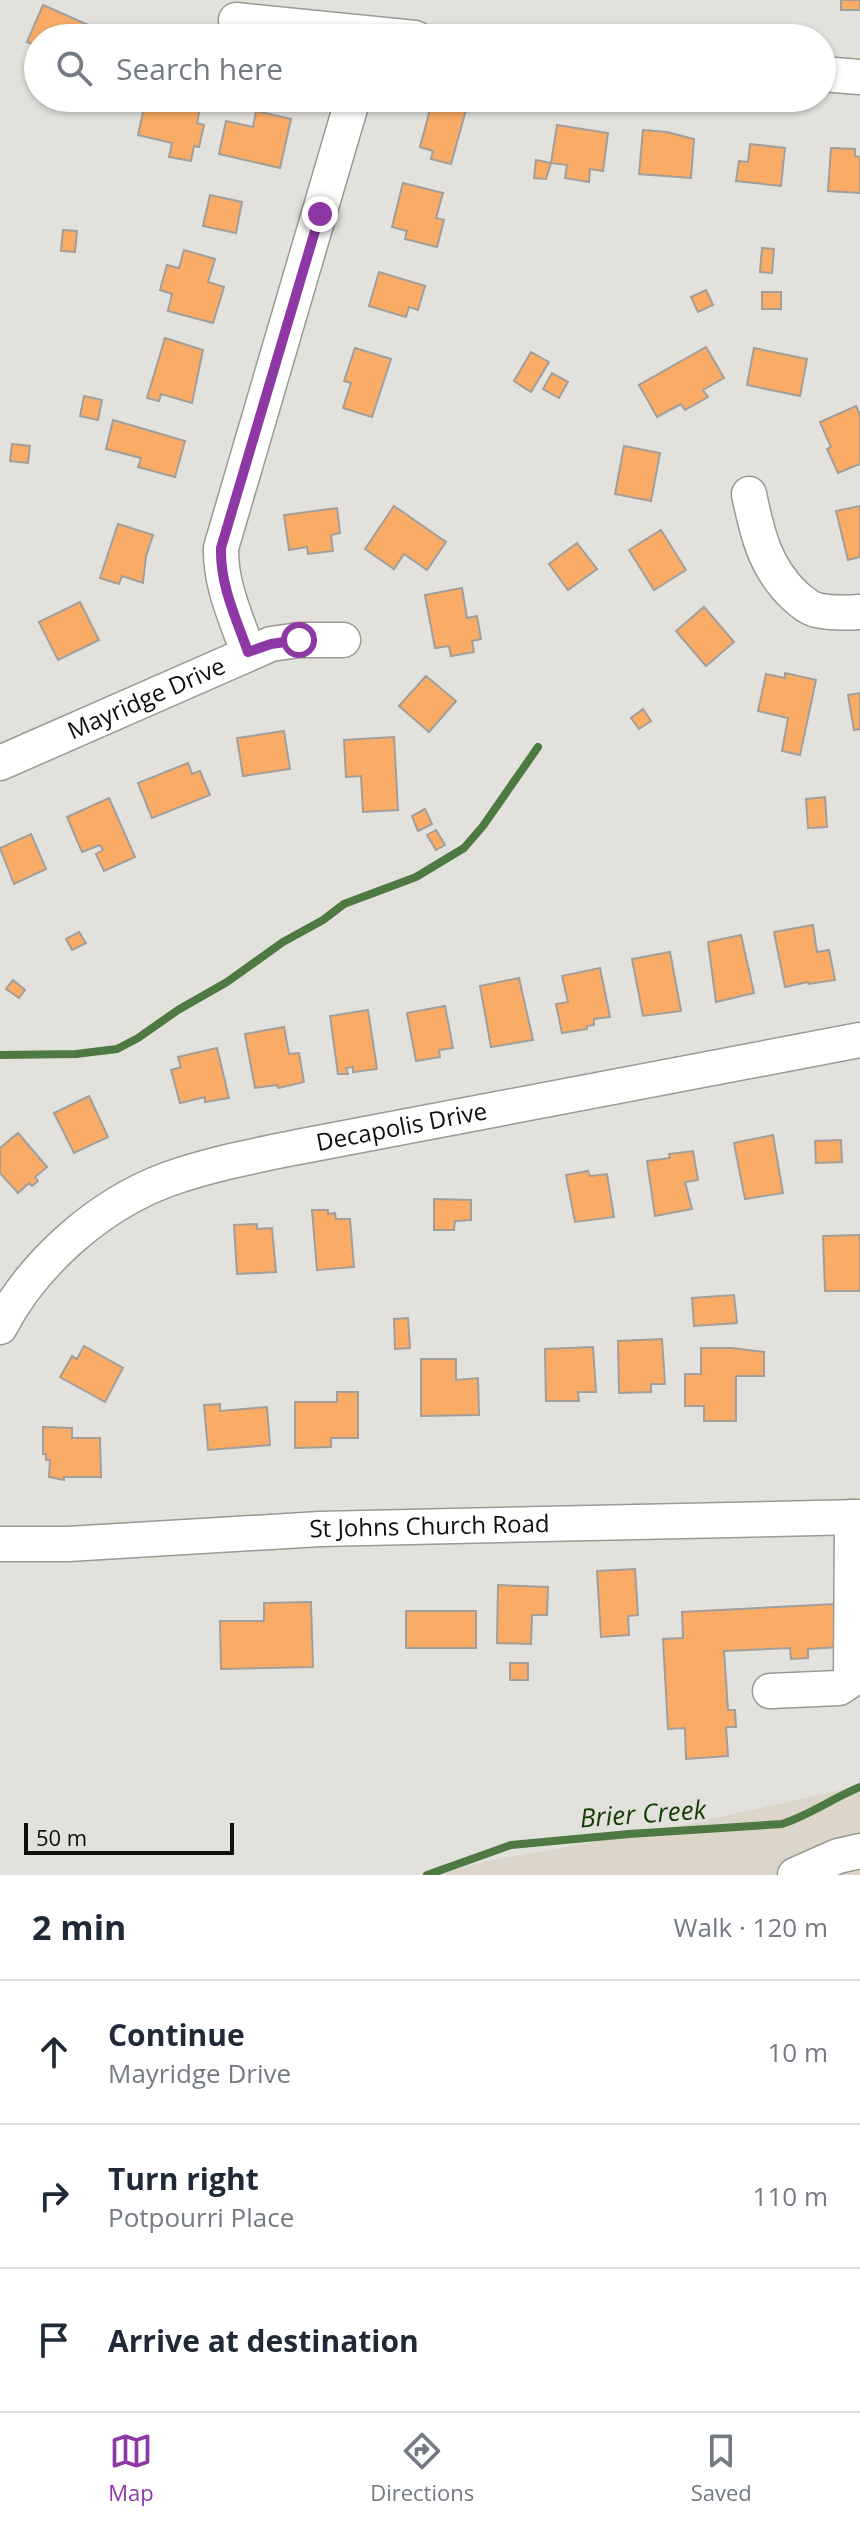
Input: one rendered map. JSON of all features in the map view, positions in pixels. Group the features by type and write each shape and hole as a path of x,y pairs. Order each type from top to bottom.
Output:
{"street":[{"path":"236,20 269,24"},
{"path":"836,75 860,77"},
{"path":"248,652 224,583 220,567 221,548 349,112"},
{"path":"749,494 757,532 770,566 782,583 806,606 816,610 860,612"},
{"name":"Mayridge Drive","path":"0,763 248,652 271,644 299,640 343,640"},
{"name":"Decapolis Drive","path":"0,1327 13,1302 60,1246 112,1208 165,1180 303,1146 860,1040"},
{"path":"770,1691 839,1688 851,1680 856,1517"},
{"name":"St Johns Church Road","path":"0,1544 68,1544 320,1529 856,1517"},
{"path":"795,1875 838,1856 860,1851"}],"shaded area":[{"path":"860,1786 860,1875 436,1875 492,1860 652,1832"}],"building":[{"path":"841,0 860,0 860,10 841,10"},
{"path":"43,5 86,24 35,24"},
{"path":"143,112 199,112 197,123 204,125 199,147 194,146 191,161 169,157 172,143 138,135"},
{"path":"256,112 291,119 280,168 219,154 226,121 253,127"},
{"path":"429,112 465,112 451,164 431,159 433,151 420,147"},
{"path":"557,125 608,133 603,171 590,169 589,182 565,178 567,165 551,163"},
{"path":"643,130 694,139 691,178 639,174"},
{"path":"750,144 785,148 781,186 736,181 739,161 748,162"},
{"path":"831,148 855,149 855,156 860,157 860,193 828,191"},
{"path":"536,160 551,163 546,179 534,178"},
{"path":"403,183 443,193 436,218 444,220 437,247 405,239 407,231 392,227"},
{"path":"210,195 242,202 236,233 203,226"},
{"path":"63,230 77,231 75,252 61,251"},
{"path":"762,248 774,249 772,273 760,272"},
{"path":"184,250 215,259 208,282 224,287 213,323 168,311 172,294 160,290 167,265 179,268"},
{"path":"379,272 425,286 418,310 409,307 406,317 369,306"},
{"path":"706,290 713,305 698,312 691,297"},
{"path":"762,292 781,292 781,309 762,309"},
{"path":"165,338 203,350 192,403 161,394 159,401 147,398"},
{"path":"706,347 724,378 703,390 708,397 685,410 681,404 657,417 639,385"},
{"path":"355,348 391,359 372,417 343,408 351,383 344,381"},
{"path":"754,348 807,359 800,396 747,385"},
{"path":"531,352 549,362 531,392 514,381"},
{"path":"552,373 568,382 559,398 543,389"},
{"path":"84,396 102,400 98,420 80,416"},
{"path":"856,406 860,415 860,464 838,473 820,422"},
{"path":"113,420 185,441 175,477 138,467 141,458 106,449"},
{"path":"12,444 30,446 28,463 10,461"},
{"path":"624,446 660,453 651,501 615,494"},
{"path":"394,506 446,542 427,570 404,554 394,569 365,549"},
{"path":"860,506 860,557 848,560 836,511"},
{"path":"337,508 340,533 331,535 333,551 308,554 307,547 289,550 284,515"},
{"path":"118,524 153,535 146,556 143,583 122,576 119,584 100,578"},
{"path":"661,530 686,570 654,590 629,550"},
{"path":"577,543 597,569 568,590 549,564"},
{"path":"462,588 467,618 477,616 481,639 472,641 474,652 451,656 449,646 435,648 425,595"},
{"path":"80,602 99,640 58,660 39,622"},
{"path":"704,607 734,642 706,666 676,631"},
{"path":"785,673 816,680 800,755 782,751 788,718 758,711 766,674 785,678"},
{"path":"426,676 456,701 429,732 399,706"},
{"path":"860,693 860,729 854,730 848,695"},
{"path":"643,709 651,721 639,729 631,718"},
{"path":"284,731 290,769 243,776 237,738"},
{"path":"394,737 398,810 363,812 361,776 346,777 344,740"},
{"path":"188,763 192,774 200,771 210,795 152,818 138,783"},
{"path":"825,797 827,827 808,828 806,799"},
{"path":"109,798 135,857 104,871 96,854 103,850 100,845 82,852 67,817"},
{"path":"425,809 432,824 418,831 412,816"},
{"path":"436,830 445,845 436,850 427,835"},
{"path":"31,834 46,869 14,884 0,848"},
{"path":"813,925 817,952 829,950 835,980 785,987 774,932"},
{"path":"79,932 86,943 72,950 66,939"},
{"path":"741,935 754,993 716,1002 708,942"},
{"path":"670,952 681,1011 643,1016 632,959"},
{"path":"600,968 610,1017 594,1019 594,1025 587,1026 587,1029 562,1033 556,1004 568,1002 562,976"},
{"path":"519,978 533,1040 491,1047 480,986"},
{"path":"13,980 25,990 19,998 6,989"},
{"path":"445,1006 453,1048 439,1050 440,1057 416,1061 407,1013"},
{"path":"368,1010 377,1069 353,1072 353,1067 346,1068 348,1074 338,1074 330,1016"},
{"path":"284,1027 289,1054 299,1053 304,1082 278,1088 277,1085 255,1088 245,1034"},
{"path":"217,1048 229,1098 205,1102 205,1097 180,1103 171,1070 181,1067 178,1057"},
{"path":"89,1096 108,1137 74,1153 54,1113"},
{"path":"18,1133 47,1167 35,1177 38,1181 32,1186 29,1183 18,1193 0,1173 0,1148"},
{"path":"773,1135 783,1193 745,1199 734,1143"},
{"path":"841,1140 842,1162 816,1163 815,1141"},
{"path":"693,1151 698,1180 685,1182 692,1209 655,1216 647,1161"},
{"path":"588,1171 590,1176 607,1174 614,1217 575,1222 566,1175"},
{"path":"434,1199 471,1200 471,1220 455,1221 454,1230 434,1230"},
{"path":"312,1210 328,1210 328,1214 335,1213 336,1219 350,1219 354,1267 317,1270"},
{"path":"257,1224 257,1229 272,1228 276,1272 237,1274 234,1225"},
{"path":"860,1235 860,1291 825,1291 823,1236"},
{"path":"734,1295 737,1323 694,1326 692,1298"},
{"path":"408,1318 410,1348 395,1349 394,1319"},
{"path":"662,1339 665,1384 651,1384 651,1392 619,1393 618,1341"},
{"path":"84,1346 123,1368 105,1402 60,1377 72,1356 77,1359"},
{"path":"593,1347 596,1392 578,1392 579,1401 546,1401 545,1349"},
{"path":"701,1348 764,1352 764,1376 736,1376 736,1421 704,1421 704,1406 685,1406 685,1374 701,1374"},
{"path":"421,1359 456,1359 456,1380 478,1378 479,1415 421,1416"},
{"path":"337,1392 358,1392 358,1438 331,1438 331,1447 295,1448 295,1402 337,1402"},
{"path":"220,1404 220,1411 267,1407 270,1445 208,1450 204,1405"},
{"path":"43,1427 72,1428 72,1438 100,1438 101,1477 64,1477 64,1480 49,1477 50,1460 46,1460 46,1454 43,1454"},
{"path":"635,1569 638,1615 628,1616 629,1635 601,1637 597,1571"},
{"path":"498,1585 548,1587 547,1615 532,1615 531,1644 497,1643"},
{"path":"311,1602 313,1667 221,1669 220,1621 264,1621 264,1603"},
{"path":"836,1604 838,1647 808,1649 808,1658 791,1659 790,1648 724,1651 728,1710 735,1710 736,1727 726,1727 728,1756 686,1759 685,1728 668,1729 663,1639 683,1638 682,1612"},
{"path":"406,1611 476,1611 476,1648 406,1648"},
{"path":"510,1663 528,1663 528,1680 510,1680"}],"waterway":[{"path":"0,1055 76,1054 117,1049 138,1038 344,904 416,877 464,848 538,747"},
{"name":"Brier Creek","path":"427,1875 511,1845 782,1824 860,1787"}],"route":[{"path":"299,640 271,644 248,652 220,567 221,548 262,403 320,214"}]}
